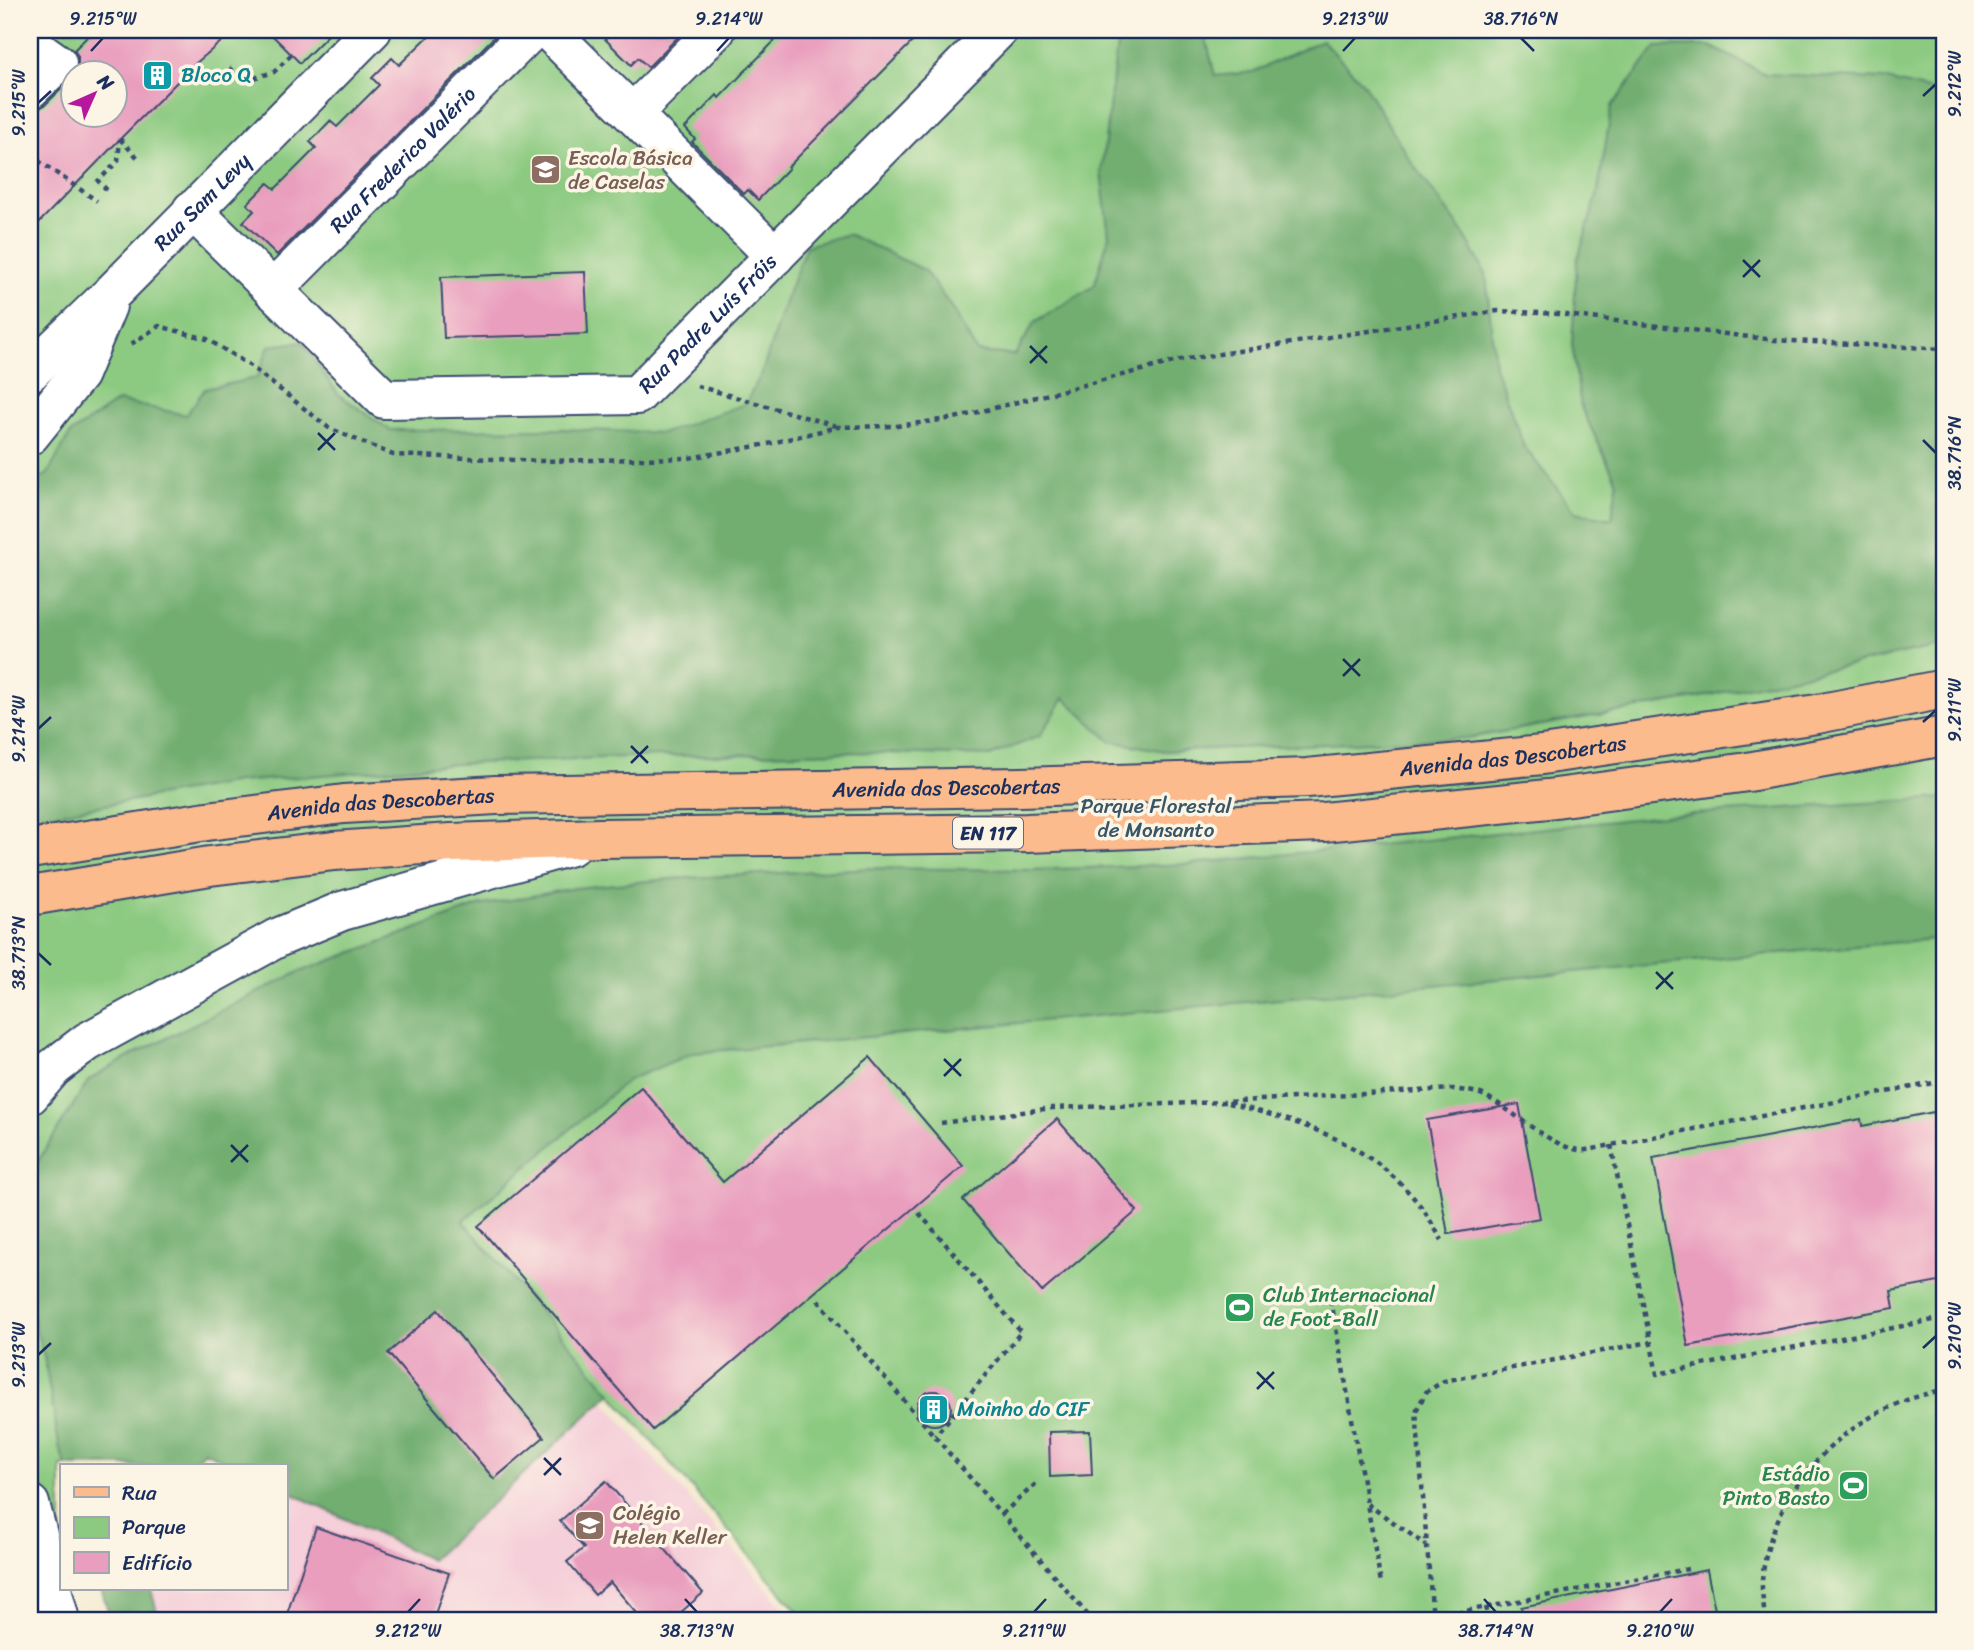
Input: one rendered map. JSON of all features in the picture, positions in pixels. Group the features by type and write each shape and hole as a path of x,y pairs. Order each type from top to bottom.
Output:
{"main road":[{"name":"Avenida das Descobertas","path":"30,849 207,821 331,806 496,795 1021,787 1307,778 1542,754 1817,714 1944,689"},
{"name":"Avenida das Descobertas","path":"30,896 210,866 334,851 451,843 600,838 1027,833 1324,822 1548,799 1748,772 1944,736"}],"street":[{"name":"Rua Sam Levy","path":"30,372 113,292 372,30"},
{"name":"Rua Frederico Valério","path":"273,290 532,30"},
{"path":"548,30 775,256"},
{"path":"632,114 716,30"},
{"name":"Rua Padre Luís Fróis","path":"192,210 384,399 638,395 998,30"},
{"path":"30,44 57,63 30,89"},
{"path":"30,435 79,374 113,292"},
{"path":"30,1095 53,1068 87,1042 277,938 342,911 600,838"},
{"path":"30,1504 60,1620"}],"path":[{"path":"229,68 244,81 274,72 292,55"},
{"path":"195,64 214,83"},
{"path":"107,190 98,181 118,161 120,139 139,159"},
{"path":"30,155 97,201"},
{"path":"125,347 159,326 207,339 249,365 329,428 393,455 542,461 688,458 768,444 837,426 897,426 955,418 1181,360 1498,310 1558,314 1776,340 1944,349"},
{"path":"658,375 837,426"},
{"path":"941,1123 1052,1108 1224,1102 1453,1089 1482,1094 1548,1137 1580,1150 1944,1081"},
{"path":"1224,1102 1294,1121 1334,1137 1368,1157 1422,1208 1442,1240"},
{"path":"1611,1146 1657,1374 1944,1318"},
{"path":"919,1213 1021,1332 935,1436"},
{"path":"818,1300 1092,1620"},
{"path":"1331,1300 1381,1583"},
{"path":"1433,1619 1416,1411 1426,1392 1444,1381 1650,1342"},
{"path":"1765,1620 1762,1574 1772,1531 1790,1494 1815,1460 1849,1431 1884,1408 1922,1393 1944,1390"},
{"path":"1002,1514 1039,1481"},
{"path":"1367,1503 1426,1545"},
{"path":"1418,1620 1688,1569"},
{"path":"1486,1607 1489,1620"}],"shaded area":[{"name":"Colégio Helen Keller","path":"603,1400 795,1620 159,1620 151,1590 287,1590 287,1491 431,1560"}],"green space":[{"name":"Parque Florestal de Monsanto","path":"30,30 1944,30 1944,1620 805,1620 522,1290 362,1303 187,1464 60,1464 60,1582 36,1605 30,1590"},
{"path":"1134,30 1204,30 1215,76 1253,72 1322,40 1363,83 1412,163 1462,231 1486,274 1495,366 1524,447 1576,512 1612,519 1617,482 1581,407 1572,344 1577,261 1597,196 1612,106 1656,47 1710,46 1765,74 1883,79 1944,94 1944,645 1696,698 1467,738 1165,751 1110,741 1064,698 1040,736 990,756 849,752 455,764 238,782 30,818 30,482 47,475 70,434 118,401 186,415 205,389 257,378 269,346 302,342 338,394 390,430 561,429 664,433 745,404 762,373 806,246 848,234 924,270 949,304 977,352 1015,355 1035,322 1094,286 1109,236 1101,173 1117,45"},
{"path":"1944,798 1944,938 693,1053 628,1080 463,1221 611,1393 431,1560 287,1491 287,1464 232,1464 204,1451 191,1464 65,1464 60,1450 44,1357 30,1308 30,1179 38,1161 89,1080 134,1054 297,973 478,906 575,888 670,879 872,868 1033,870 1190,864 1663,816"},
{"path":"101,1590 151,1590 159,1620 111,1620"}],"building":[{"path":"94,30 235,30 195,64 130,129 130,60 78,60 74,50"},
{"path":"267,30 333,30 300,63"},
{"path":"435,30 501,30 277,255 243,222 254,211 247,204 268,183 275,189 316,148 310,142 330,121 337,127 379,85 372,78 392,58 399,65"},
{"path":"596,30 685,30 648,67 638,58 631,65"},
{"path":"785,30 924,30 758,200 748,190 744,194 692,142 695,139 685,128 717,95 719,98"},
{"path":"60,91 60,130 129,130 30,232 30,110 45,105"},
{"path":"585,272 588,334 444,338 441,277"},
{"path":"870,1057 963,1166 653,1430 478,1226 641,1087 723,1182"},
{"path":"1519,1104 1540,1218 1448,1234 1427,1120"},
{"path":"1944,1110 1944,1281 1891,1291 1894,1308 1688,1346 1653,1158 1861,1119 1862,1126"},
{"path":"1057,1119 1137,1211 1042,1292 963,1200"},
{"path":"438,1310 544,1437 494,1479 388,1353"},
{"name":"Moinho do CIF","path":"934,1391 946,1396 951,1408 946,1420 934,1425 922,1420 917,1408 922,1396"},
{"path":"1090,1431 1092,1475 1050,1477 1049,1432"},
{"path":"606,1481 703,1593 672,1620 643,1620 610,1582 595,1595 567,1562 584,1548 560,1521"},
{"path":"316,1527 449,1573 433,1620 285,1620"},
{"path":"1707,1570 1717,1620 1523,1620 1521,1607"}],"place":[{"name":"Bloco Q","path":"158,75"},
{"name":"Escola Básica de Caselas","path":"545,170"},
{"name":"Club Internacional de Foot-Ball","path":"1240,1307"},
{"name":"Moinho do CIF","path":"934,1409"},
{"name":"Estádio Pinto Basto","path":"1853,1486"},
{"name":"Colégio Helen Keller","path":"590,1525"}]}
